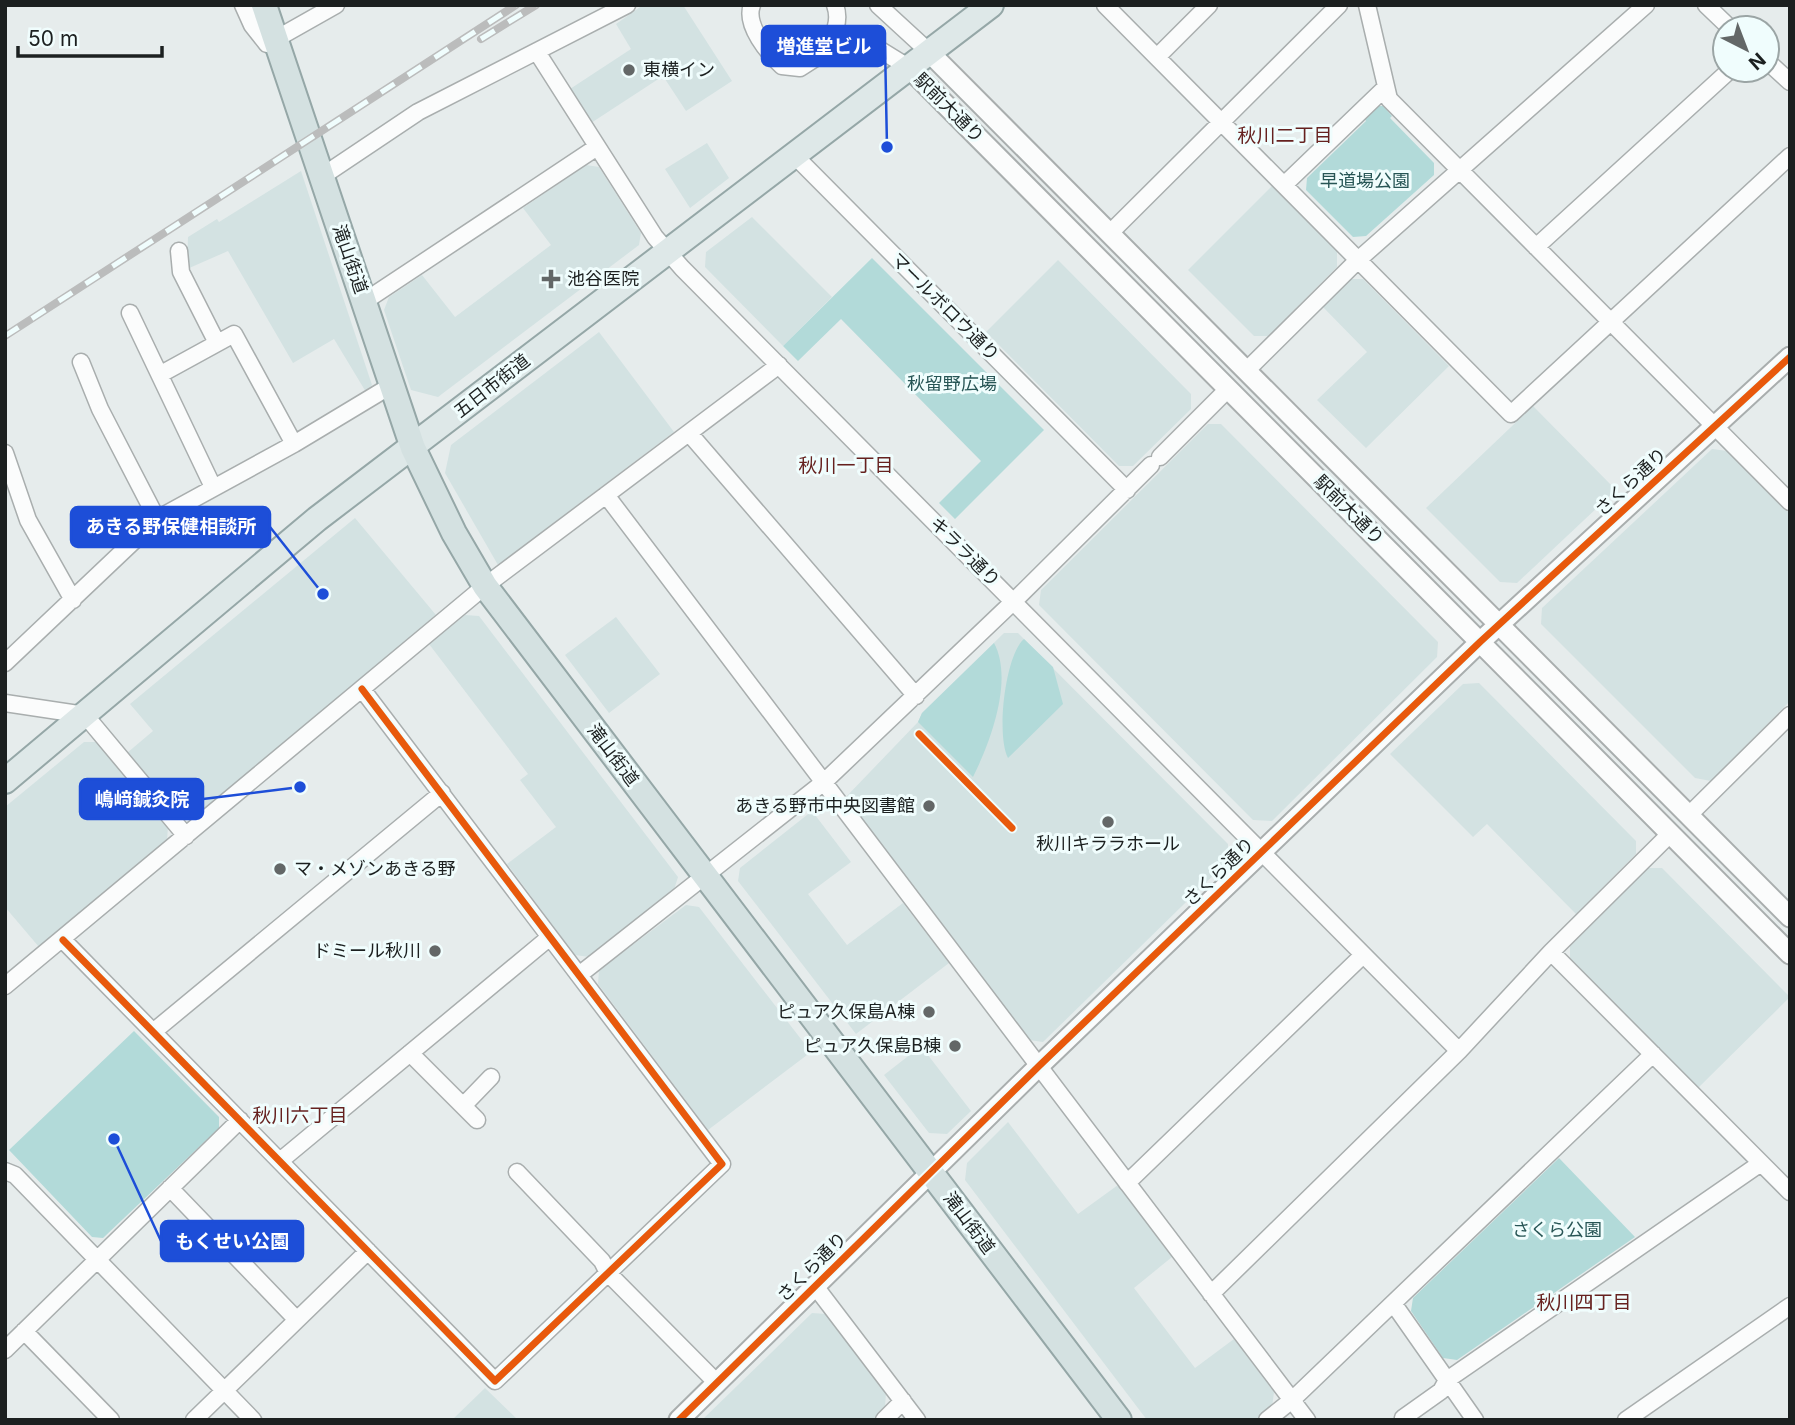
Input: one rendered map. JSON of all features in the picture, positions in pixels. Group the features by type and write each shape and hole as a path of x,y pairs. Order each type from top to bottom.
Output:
{"highway":[{"name":"滝山街道","path":"264,5 413,447 454,533 485,586 1119,1420"}],"main road":[{"name":"五日市街道","path":"5,781 317,519 990,5"}],"street":[{"path":"243,5 252,25 267,44 336,5"},
{"path":"321,177 418,112 627,5"},
{"path":"752,5 750,20 782,66 800,68 845,37 855,36 908,67"},
{"path":"824,50 836,29 838,16 835,5"},
{"path":"878,5 929,51"},
{"path":"1105,5 1511,414 1790,156"},
{"path":"1157,57 1209,5"},
{"path":"1110,233 1339,5"},
{"path":"1367,5 1389,99 1790,502"},
{"path":"1246,371 1358,260 1646,5"},
{"name":"駅前大通り","path":"929,51 1790,917"},
{"name":"キララ通り","path":"537,52 668,252 1459,1051"},
{"name":"駅前大通り","path":"908,67 1790,954"},
{"path":"1536,247 1715,84"},
{"path":"1284,185 1385,88"},
{"path":"365,301 597,147"},
{"name":"マールボロウ通り","path":"793,154 1126,490"},
{"path":"179,251 181,272 217,343"},
{"path":"130,313 162,374 213,487"},
{"path":"162,374 234,334 295,444"},
{"name":"さくら通り","path":"679,1420 1039,1066 1480,642 1790,356"},
{"path":"81,362 100,410 157,519"},
{"path":"5,986 485,586 779,365"},
{"path":"5,663 157,519 295,444 393,384"},
{"path":"579,975 824,782 1014,601 1228,389"},
{"path":"689,433 916,695"},
{"path":"5,453 28,520 74,600"},
{"path":"606,495 1307,1420"},
{"path":"63,940 495,1381 722,1164 362,689"},
{"path":"5,704 85,715 186,836"},
{"path":"1689,815 1790,715"},
{"path":"153,1032 442,793"},
{"path":"1212,1294 1459,1051 1551,952 1670,834"},
{"path":"280,1161 550,937"},
{"path":"1551,952 1790,1192"},
{"path":"1127,1183 1363,955"},
{"path":"410,1053 477,1120"},
{"path":"1267,1420 1293,1400 1653,1054"},
{"path":"463,1106 491,1077"},
{"path":"5,1350 240,1120"},
{"path":"1403,1419 1441,1391 1447,1380 1761,1163"},
{"path":"5,1171 15,1175 253,1420"},
{"path":"517,1172 603,1261 608,1273 717,1383"},
{"path":"170,1188 297,1320"},
{"path":"194,1420 368,1251"},
{"path":"814,1286 917,1420"},
{"path":"1393,1303 1475,1420"},
{"path":"1626,1420 1790,1306"},
{"path":"24,1331 111,1420"},
{"path":"884,1420 903,1401"}],"shaded area":[{"path":"643,5 683,5 732,81 686,111 663,76 591,123 570,89 631,49 616,24"},
{"path":"707,143 729,178 690,208 665,169"},
{"path":"586,165 599,167 641,233 639,245 438,397 411,390 384,310 389,297 422,275 455,317 551,245 523,208"},
{"path":"301,171 372,385 366,392 334,339 293,363 228,251 187,269 188,237 217,219 219,222"},
{"path":"1272,186 1337,251 1337,267 1268,336 1254,336 1188,270"},
{"path":"752,217 832,297 783,346 705,267 706,252"},
{"path":"1058,260 1191,394 1191,409 1133,466 1119,466 986,332"},
{"path":"1350,279 1363,279 1449,366 1366,448 1317,400 1367,352 1322,306"},
{"path":"599,332 674,432 498,565 445,473 451,445"},
{"path":"1533,406 1616,490 1517,583 1500,582 1426,508"},
{"path":"1208,424 1221,424 1438,642 1437,657 1272,821 1253,820 1039,605 1041,590"},
{"path":"1712,449 1727,451 1790,514 1790,701 1711,781 1695,778 1541,624 1542,608"},
{"path":"355,518 436,615 195,817 180,816 127,753 153,731 130,704"},
{"path":"465,615 479,616 678,877 673,893 590,957 575,955 507,864 556,827 520,780 528,774 429,644"},
{"path":"616,617 660,674 609,713 565,655"},
{"path":"1004,633 1018,633 1228,844 1228,861 1043,1042 1029,1040 846,797 918,722 922,713"},
{"path":"1479,683 1636,841 1636,854 1576,914 1487,824 1473,837 1390,754 1463,684"},
{"path":"84,742 97,742 168,826 167,841 39,947 5,907 5,807"},
{"path":"812,811 851,862 808,894 847,945 903,903 949,963 856,1034 738,881 740,868"},
{"path":"1647,868 1662,868 1790,997 1698,1088 1570,959 1570,945"},
{"path":"686,905 699,907 811,1052 708,1130 598,984 599,970"},
{"path":"921,1046 971,1111 947,1134 929,1133 884,1075"},
{"path":"1008,1122 1078,1214 1118,1185 1172,1257 1134,1288 1195,1368 1234,1339 1274,1392 1272,1407 1255,1420 1147,1420 965,1180 967,1163"},
{"path":"812,1313 826,1314 886,1393 885,1407 873,1420 702,1420"},
{"path":"485,1388 518,1420 452,1420"}],"green space":[{"name":"早道場公園","path":"1376,106 1383,106 1392,116 1390,118 1434,163 1434,175 1366,236 1353,237 1306,190 1307,178 1366,121 1364,118"},
{"name":"秋留野広場","path":"872,258 1044,430 955,519 939,503 981,461 841,319 798,361 783,346"},
{"path":"1024,639 1053,667 1063,704 1008,758 1003,732 1004,696 1012,661"},
{"path":"994,643 1000,658 1001,693 986,747 973,777 918,722 922,713"},
{"path":"134,1031 219,1117 219,1128 103,1238 92,1237 9,1150"},
{"name":"さくら公園","path":"1559,1158 1635,1237 1457,1360 1443,1358 1411,1311 1413,1298"}],"railway":[{"path":"5,336 516,5"},
{"path":"481,39 536,5"}],"cycle path":[{"path":"679,1420 1039,1066 1480,642 1790,357"},
{"path":"63,940 495,1381 722,1164 362,689"},
{"path":"919,734 1012,828"}],"place":[{"name":"東横イン","path":"629,70"},
{"name":"増進堂ビル","path":"887,147"},
{"name":"池谷医院","path":"551,279"},
{"name":"あきる野保健相談所","path":"323,594"},
{"name":"嶋﨑鍼灸院","path":"300,787"},
{"name":"あきる野市中央図書館","path":"929,806"},
{"name":"秋川キララホール","path":"1108,822"},
{"name":"マ・メゾンあきる野","path":"280,869"},
{"name":"ドミール秋川","path":"435,951"},
{"name":"ピュア久保島A棟","path":"929,1012"},
{"name":"ピュア久保島B棟","path":"955,1046"},
{"name":"もくせい公園","path":"114,1139"}],"district":[{"name":"秋川二丁目","path":"1285,135"},
{"name":"秋川一丁目","path":"846,465"},
{"name":"秋川六丁目","path":"300,1115"},
{"name":"秋川四丁目","path":"1584,1302"}]}
